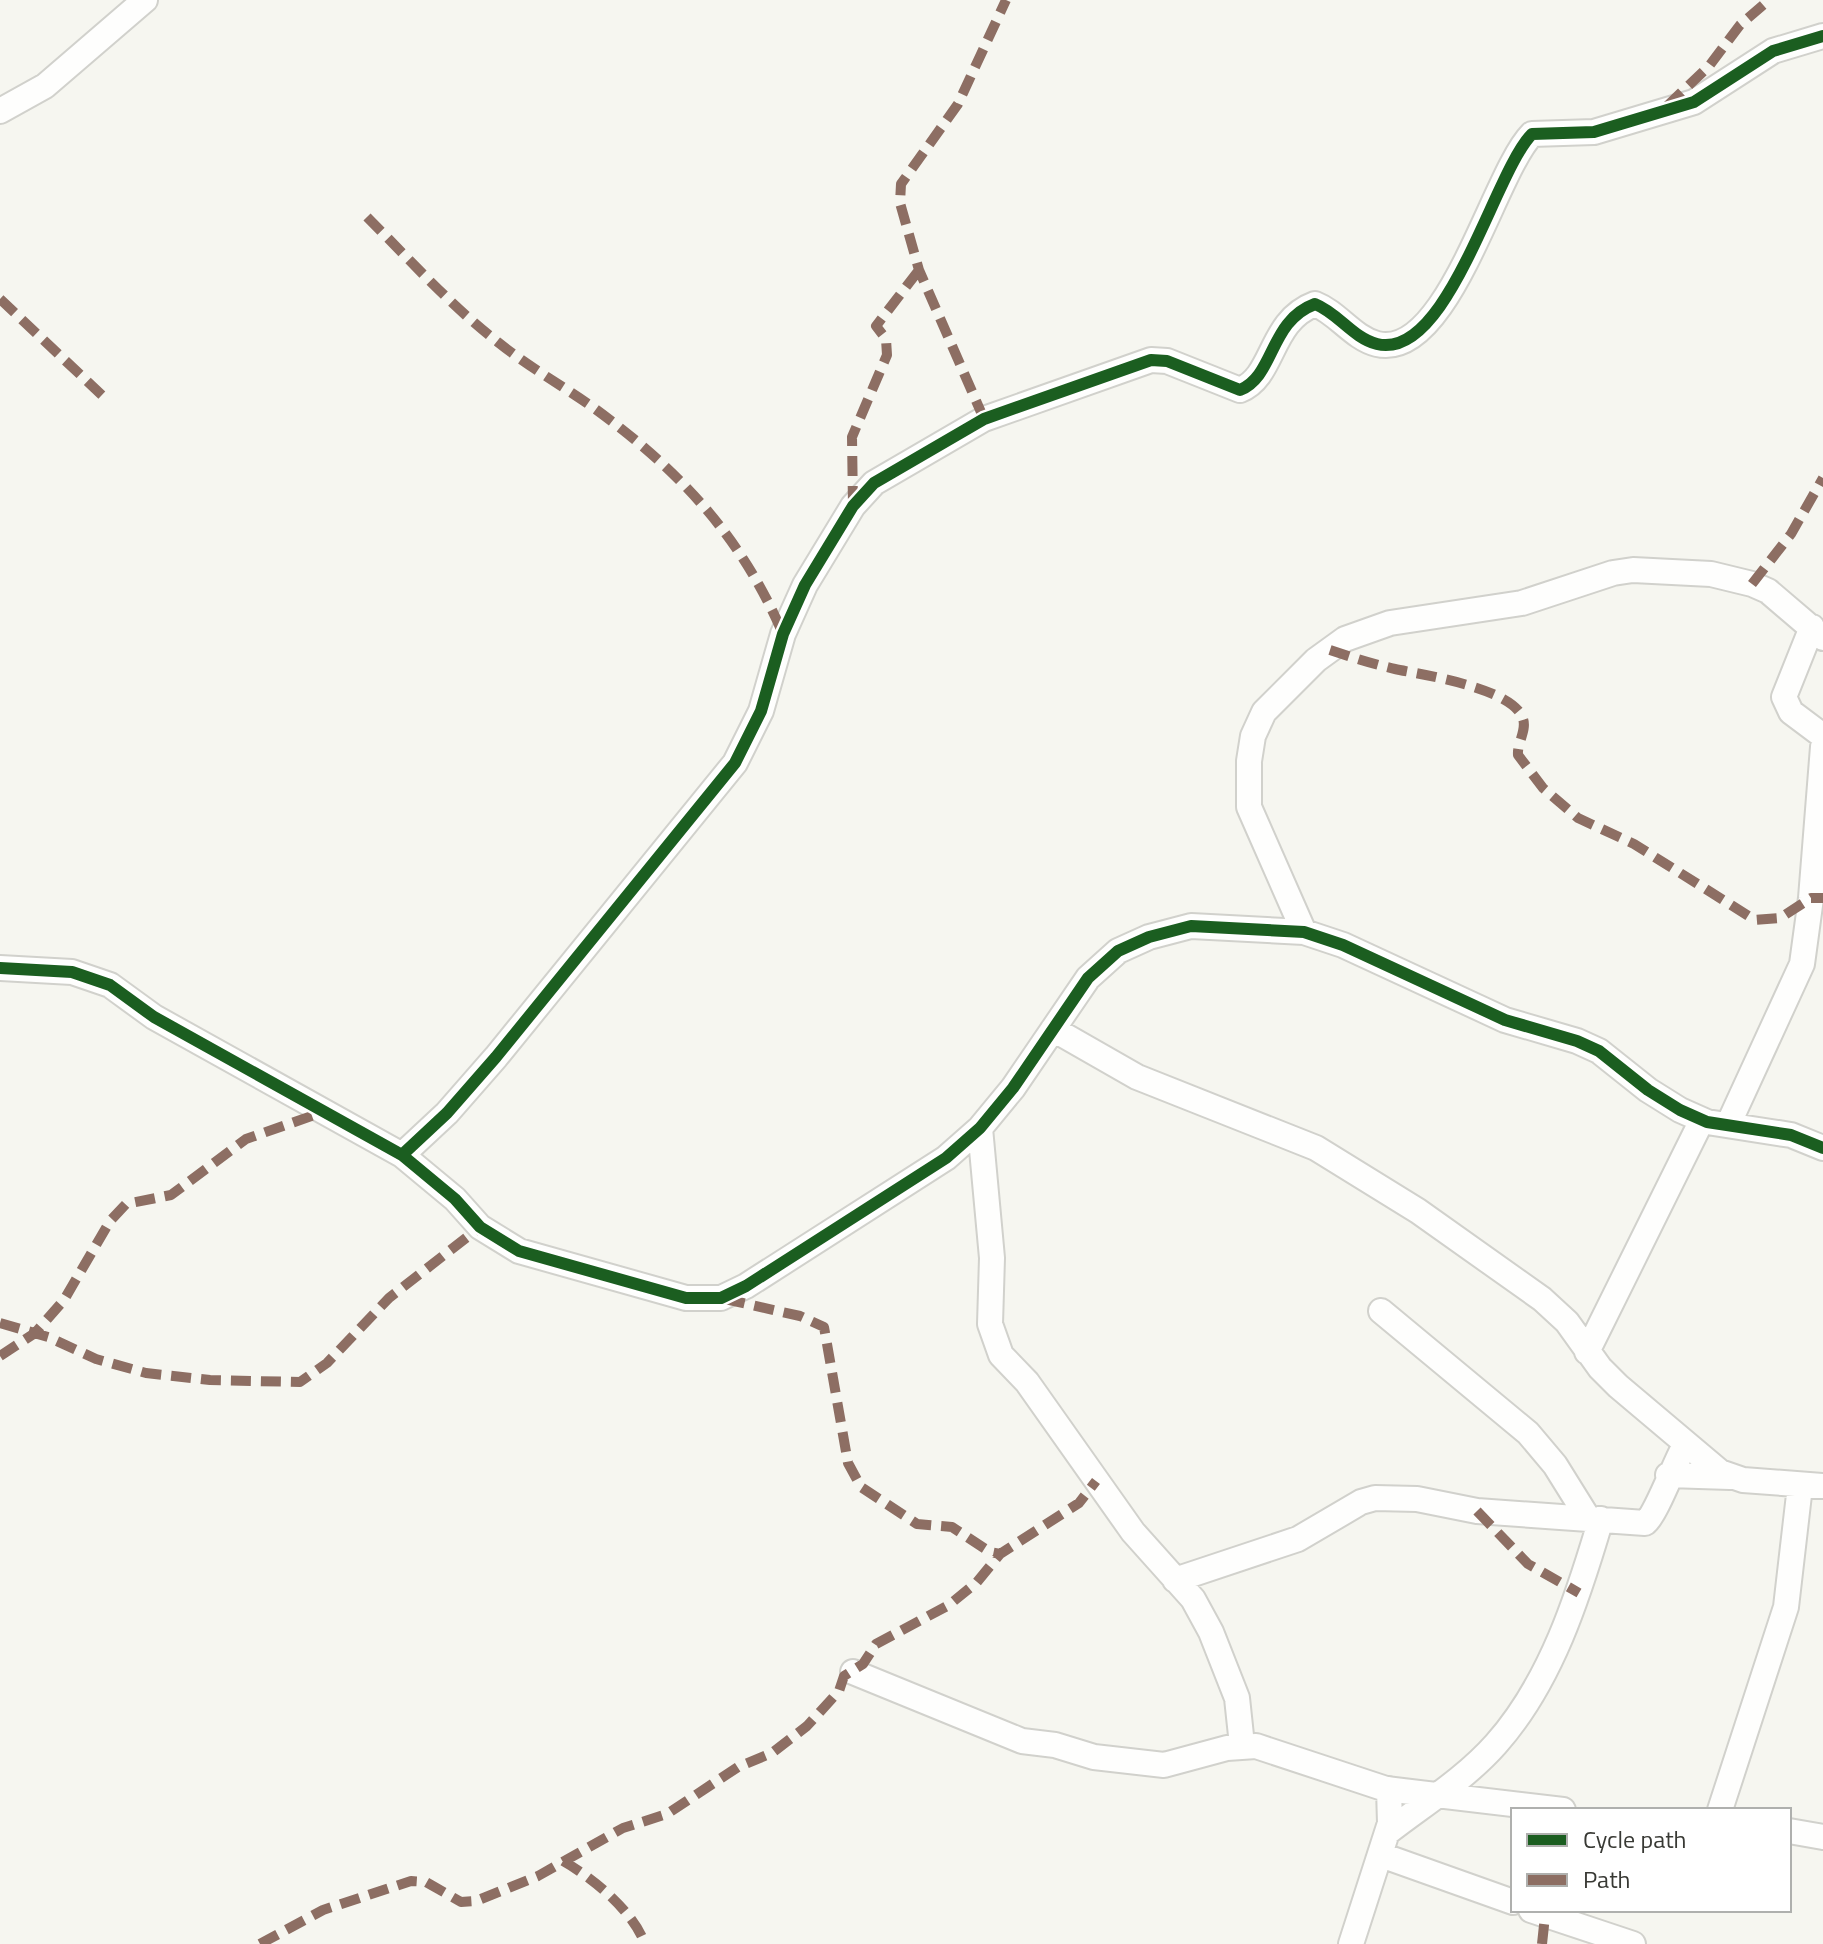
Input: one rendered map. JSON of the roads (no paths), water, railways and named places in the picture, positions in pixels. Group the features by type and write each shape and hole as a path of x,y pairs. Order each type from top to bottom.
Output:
{"street":[{"path":"0,111 45,86 145,0"},
{"path":"402,1155 447,1113 496,1057 735,763 761,711 783,634 805,585 853,506 874,483 984,419 1151,360 1167,361 1240,390 1256,379 1275,339 1303,309 1315,304 1327,309 1366,339 1384,345 1401,341 1420,330 1460,273 1532,134 1594,132 1694,102 1773,51 1823,36"},
{"path":"1304,932 1249,807 1249,761 1253,736 1264,712 1316,660 1345,639 1390,623 1522,603 1613,573 1633,570 1733,578 1768,591 1817,632 1784,697 1791,712 1823,736"},
{"path":"1728,1125 1802,964 1811,898 1823,747"},
{"path":"0,968 72,972 110,985 154,1017 402,1155 455,1199 480,1227 519,1251 659,1293 686,1298 721,1298 746,1286 946,1158 980,1128 1088,978 1118,951 1149,937 1191,926 1304,932 1343,945 1505,1020 1577,1041 1599,1051 1680,1110 1702,1120 1791,1135 1823,1148"},
{"path":"1053,1029 1137,1077 1333,1157 1542,1299 1567,1322 1587,1352 1618,1386 1685,1445 1732,1477"},
{"path":"1587,1352 1702,1120"},
{"path":"980,1128 992,1258 990,1324 1001,1355 1027,1382 1133,1532 1193,1599 1211,1632 1237,1698 1242,1745"},
{"path":"1381,1311 1528,1433 1595,1518"},
{"path":"1175,1580 1298,1539 1361,1502 1375,1498 1417,1499 1477,1511 1649,1521 1668,1475 1685,1445"},
{"path":"1668,1475 1732,1477 1811,1486 1786,1607 1721,1808"},
{"path":"1384,1844 1498,1743 1542,1675 1567,1627 1595,1518"},
{"path":"853,1672 1022,1741 1055,1745 1094,1757 1164,1765 1242,1745 1294,1756 1389,1789 1545,1808"},
{"path":"1351,1944 1384,1844 1392,1810 1389,1789"},
{"path":"1791,1831 1823,1837"},
{"path":"1384,1844 1511,1901"},
{"path":"1537,1912 1633,1944"}]}
